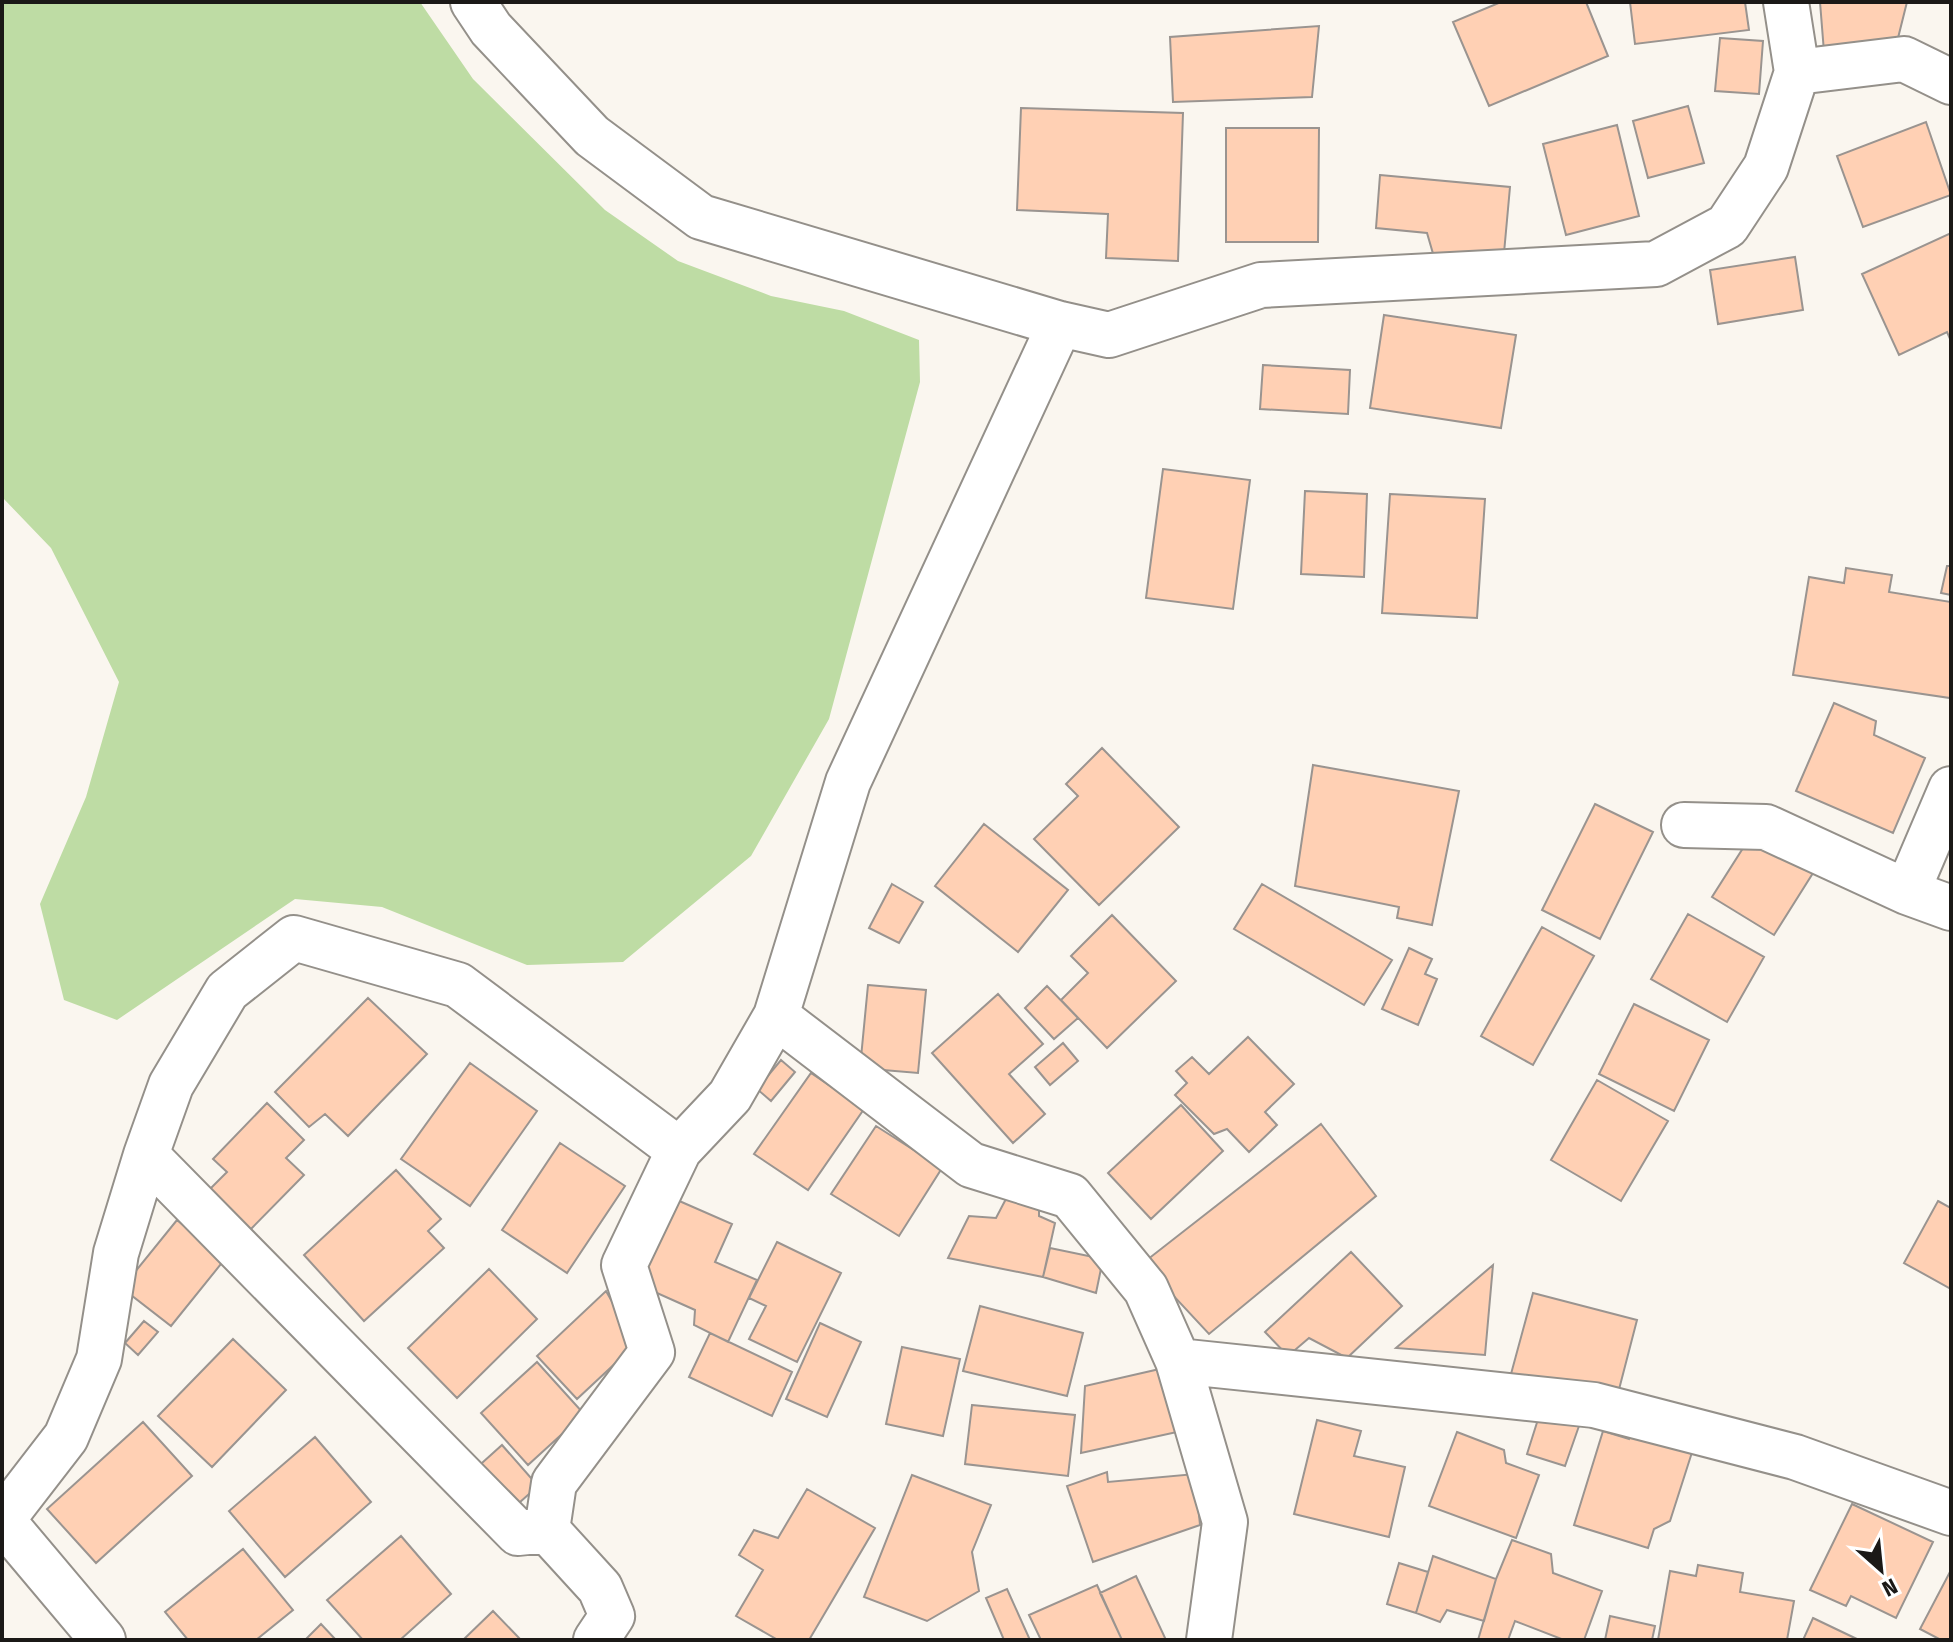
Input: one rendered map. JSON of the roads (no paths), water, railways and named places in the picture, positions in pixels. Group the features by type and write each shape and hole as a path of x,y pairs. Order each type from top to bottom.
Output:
{"street":[{"path":"473,2 491,29 592,136 701,217 1060,324 1109,335 1261,285 1656,264 1727,226 1766,167 1797,72 1786,2"},
{"path":"1797,72 1904,59 1950,80"},
{"path":"547,1530 554,1483 652,1352 624,1265 679,1150 730,1096 776,1016 848,782 1060,324"},
{"path":"1907,892 1951,789"},
{"path":"1684,825 1766,827 1907,892 1951,908"},
{"path":"103,1640 2,1520 66,1437 99,1359 116,1253 171,1085 227,991 294,938 458,985 679,1150"},
{"path":"776,1016 971,1165 1070,1196 1146,1289 1178,1361 1225,1522 1209,1640"},
{"path":"146,1155 518,1533 547,1530"},
{"path":"1178,1361 1594,1405 1795,1457 1951,1513"},
{"path":"547,1530 600,1588 612,1616 596,1640"}]}
